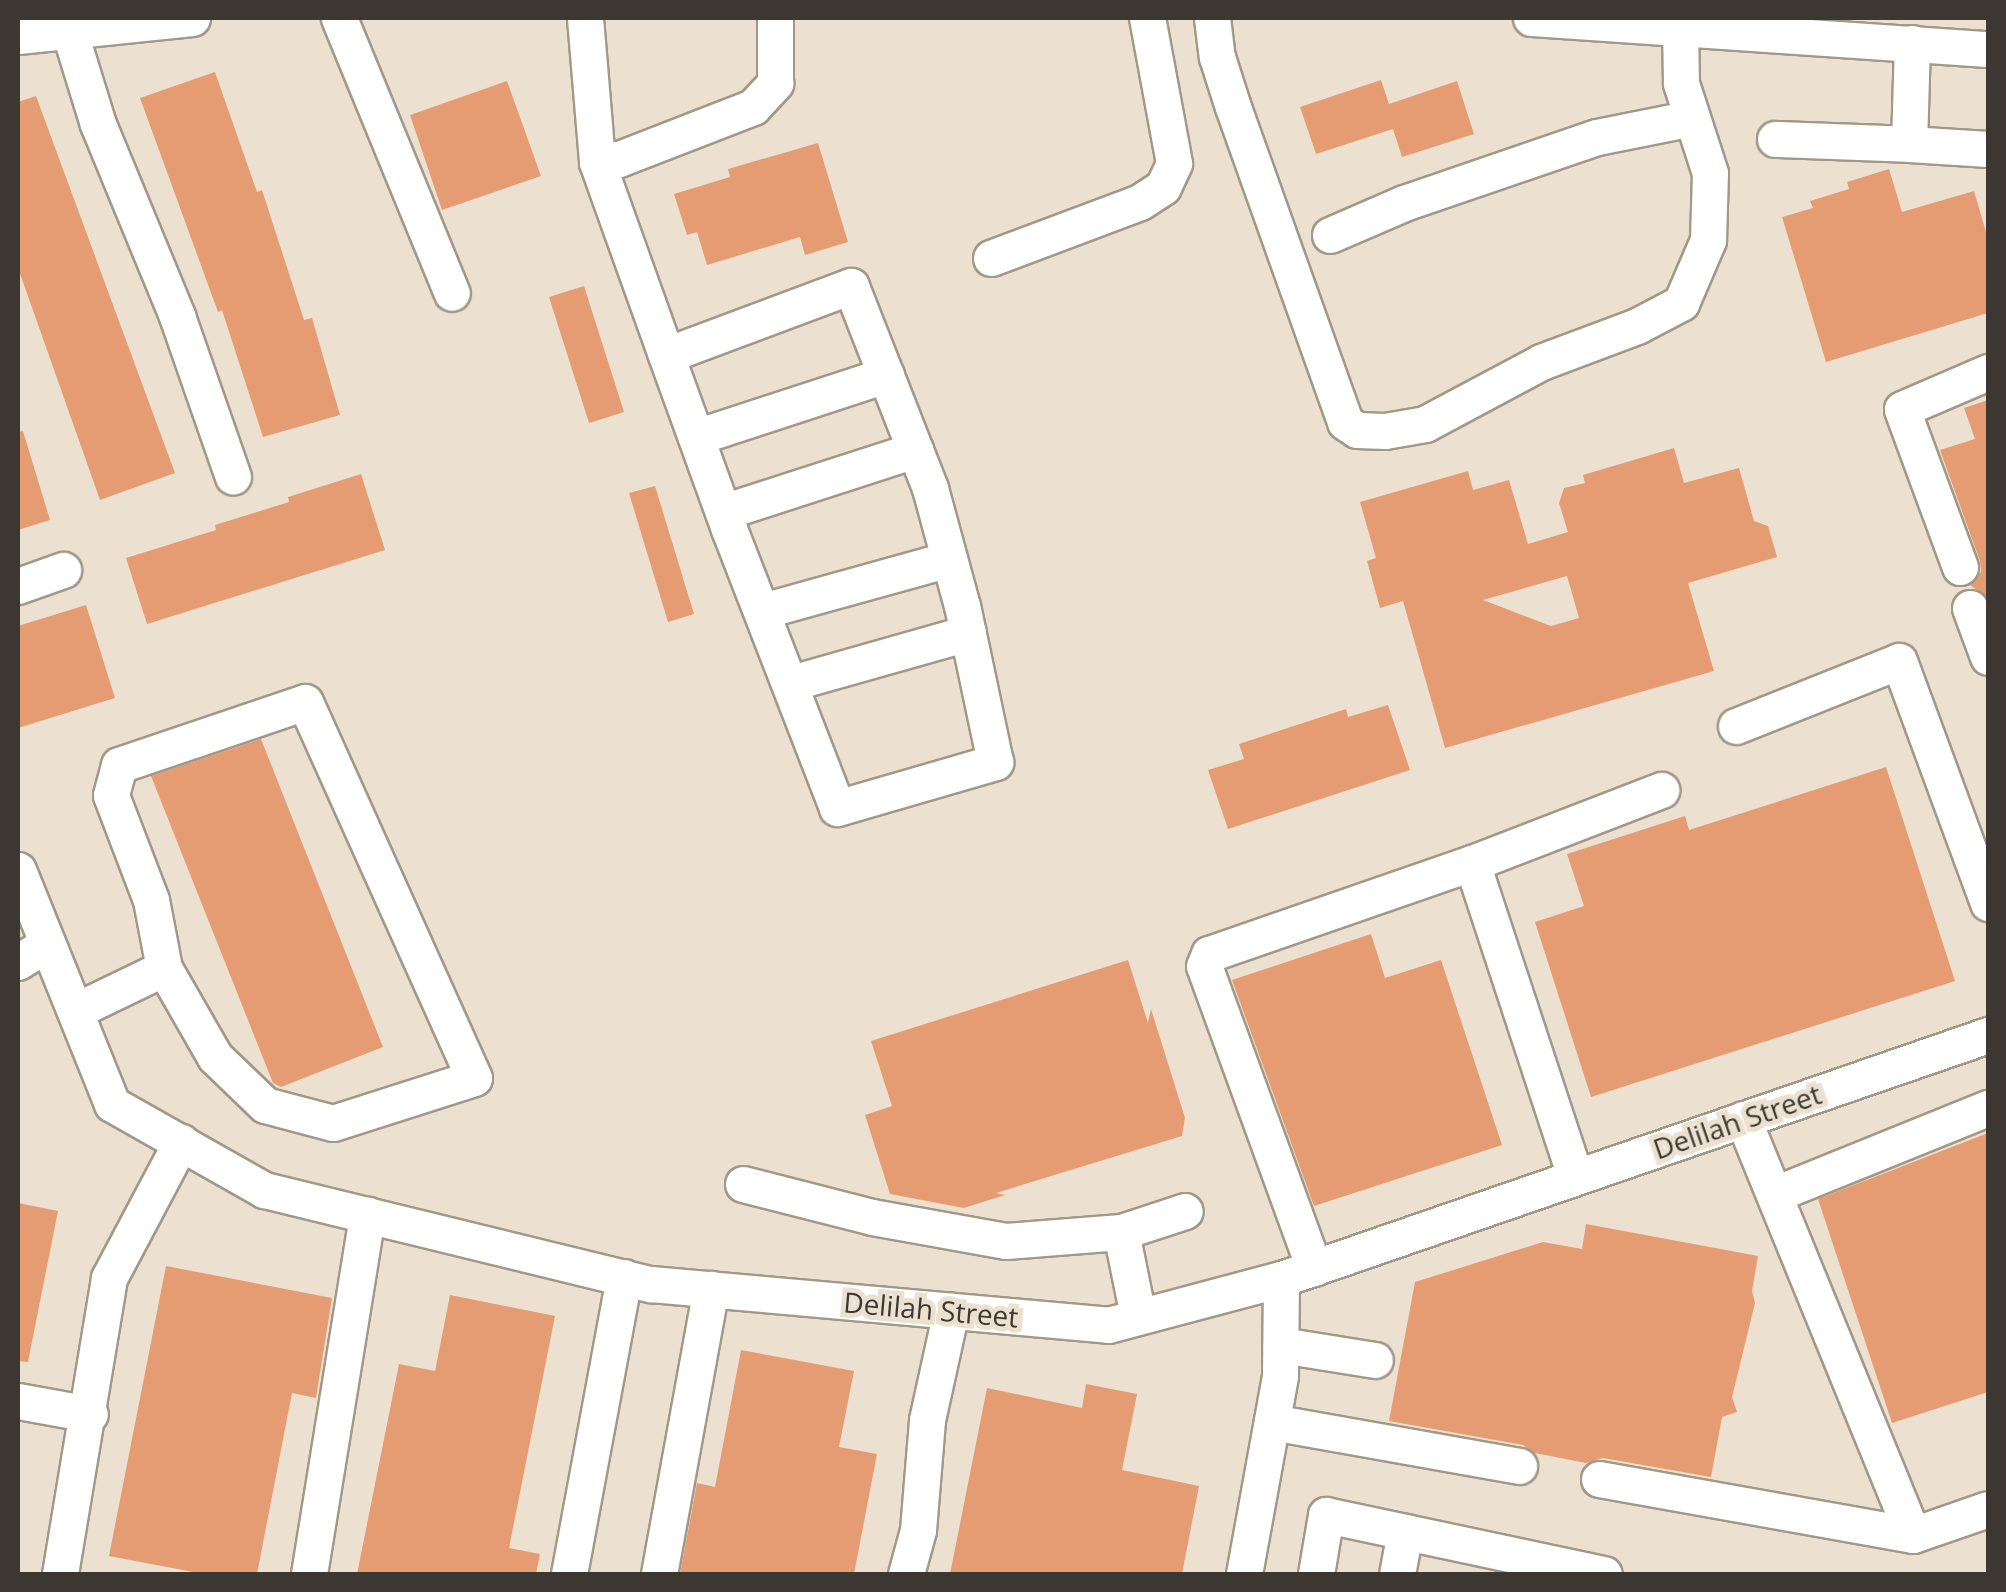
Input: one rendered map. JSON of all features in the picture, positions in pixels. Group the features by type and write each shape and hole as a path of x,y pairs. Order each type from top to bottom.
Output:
{"street":[{"path":"18,36 192,18"},
{"path":"339,18 452,293"},
{"path":"585,18 597,162 666,355 723,512 837,808 995,762 949,559 915,450 851,286 666,355"},
{"path":"597,162 619,159 753,107 775,83 774,18"},
{"path":"991,258 1140,202 1163,187 1174,163 1147,18"},
{"path":"1212,18 1217,56 1288,268 1345,422 1357,430 1425,424 1541,362 1637,326 1680,303 1708,240 1710,173 1681,83 1680,27"},
{"path":"1531,18 1988,49"},
{"path":"69,30 98,124 177,316 233,476"},
{"path":"1909,144 1912,43"},
{"path":"1330,236 1404,203 1597,137 1692,118"},
{"path":"1775,139 1988,149"},
{"path":"1960,567 1902,409 1988,372"},
{"path":"696,437 886,375"},
{"path":"723,512 915,450"},
{"path":"762,611 949,559"},
{"path":"18,586 63,570"},
{"path":"1970,608 1988,657"},
{"path":"791,683 968,633"},
{"path":"1736,726 1899,660 1988,903"},
{"path":"305,702 474,1078 333,1123 265,1105 215,1056 164,968 151,900 111,795 119,765 305,702"},
{"path":"1244,1574 1272,1422 1281,1345 1297,1274 1204,966 1209,954 1472,863 1662,790"},
{"path":"1472,863 1575,1177"},
{"name":"Delilah Street","path":"18,870 32,953 75,1011 112,1104 264,1190 624,1277 710,1289 1108,1325 1297,1274 1988,1034"},
{"path":"75,1011 164,968"},
{"path":"1775,1194 1988,1108"},
{"path":"1743,1119 1913,1535"},
{"path":"60,1574 90,1414 108,1278 180,1142"},
{"path":"744,1184 872,1218 1006,1241 1121,1232 1185,1210"},
{"path":"309,1574 367,1215"},
{"path":"1121,1232 1138,1316"},
{"path":"569,1574 624,1277"},
{"path":"659,1574 710,1289"},
{"path":"906,1574 918,1530 927,1420 951,1311"},
{"path":"1281,1345 1375,1360"},
{"path":"18,1401 90,1414"},
{"path":"1272,1422 1520,1466"},
{"path":"1599,1479 1913,1535 1988,1509"},
{"path":"1316,1574 1326,1515 1604,1574"},
{"path":"1397,1574 1405,1532"}],"building":[{"path":"215,72 257,192 262,190 304,320 312,318 340,415 263,437 222,310 218,312 140,98"},
{"path":"1381,80 1389,104 1457,81 1474,134 1402,157 1393,129 1316,154 1300,107"},
{"path":"507,81 541,176 442,210 410,115"},
{"path":"36,96 175,473 100,500 18,268 18,102"},
{"path":"818,143 848,242 805,255 800,237 707,265 697,232 687,235 674,194 730,177 728,169"},
{"path":"1889,169 1902,212 1974,191 1988,239 1988,313 1826,362 1782,217 1813,208 1810,201 1849,189 1847,182"},
{"path":"584,286 624,412 589,423 549,297"},
{"path":"1988,400 1988,598 1970,585 1981,572 1980,561 1940,450 1975,439 1964,408"},
{"path":"23,431 50,520 18,530 18,432"},
{"path":"1674,448 1684,483 1739,468 1754,521 1768,526 1777,557 1688,583 1714,671 1445,748 1403,601 1380,608 1367,561 1376,558 1360,502 1468,471 1473,490 1509,480 1528,544 1568,532 1559,503 1564,488 1585,483 1583,475","holes":["1567,576 1579,618 1551,626 1483,600"]},
{"path":"361,474 385,550 147,624 126,558 216,530 215,525"},
{"path":"655,486 694,614 668,622 629,493"},
{"path":"86,605 115,698 18,728 18,626"},
{"path":"1388,705 1410,770 1228,829 1208,770 1244,759 1239,744 1346,709 1348,717"},
{"path":"261,739 383,1047 281,1087 273,1083 151,776"},
{"path":"1886,767 1955,981 1591,1097 1535,922 1584,906 1567,854 1685,816 1689,830"},
{"path":"1371,934 1385,978 1441,960 1502,1145 1314,1206 1232,980"},
{"path":"1128,960 1148,1023 1151,1009 1185,1118 1182,1136 996,1193 1005,1195 964,1208 890,1194 865,1115 892,1106 871,1041"},
{"path":"1988,1133 1988,1392 1892,1423 1818,1199"},
{"path":"18,1203 58,1211 28,1362 18,1361"},
{"path":"1586,1224 1758,1256 1752,1291 1755,1303 1732,1397 1737,1412 1722,1417 1711,1477 1603,1458 1586,1463 1535,1453 1523,1445 1389,1421 1415,1282 1543,1242 1582,1249"},
{"path":"166,1266 332,1298 316,1398 292,1393 257,1574 204,1574 109,1556"},
{"path":"450,1295 555,1316 509,1548 540,1554 536,1574 357,1574 399,1364 435,1371"},
{"path":"741,1350 854,1371 839,1447 877,1454 854,1574 680,1574 697,1483 715,1487"},
{"path":"1086,1384 1137,1394 1122,1470 1199,1486 1182,1574 950,1574 987,1388 1082,1408"}]}
